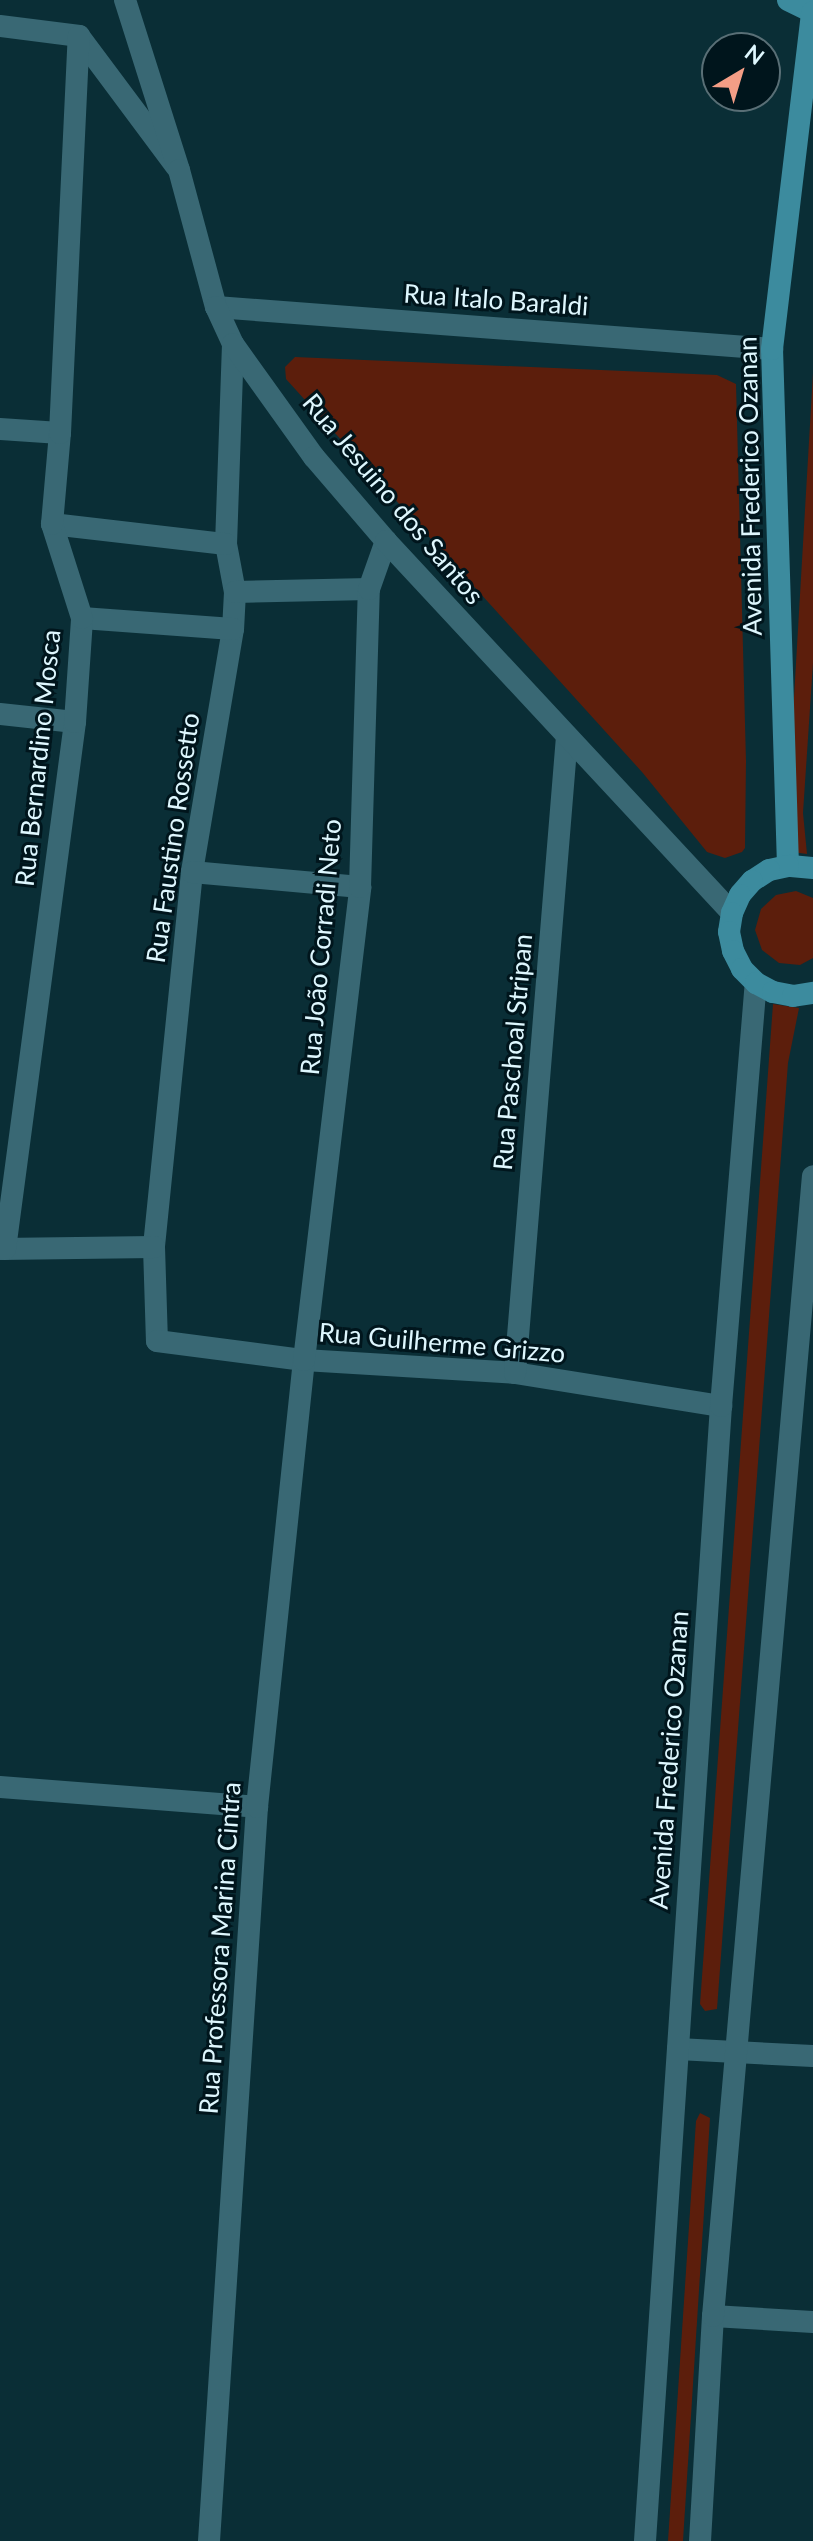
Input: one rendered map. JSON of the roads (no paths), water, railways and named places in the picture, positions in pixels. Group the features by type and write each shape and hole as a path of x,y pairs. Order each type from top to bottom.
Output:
{"main road":[{"path":"788,0 813,12"},
{"name":"Avenida Frederico Ozanan","path":"788,866 772,349 813,12"},
{"path":"813,868 788,866 769,870 752,881 732,913 729,932 733,951 742,969 756,983 783,994 813,993"}],"street":[{"name":"Rua Jesuino dos Santos","path":"125,0 179,170 216,307 233,344 314,457 386,541 732,913"},
{"path":"0,26 79,36 179,170"},
{"name":"Rua Bernardino Mosca","path":"3,1249 75,722 82,618 52,524 60,433 79,36"},
{"name":"Rua Italo Baraldi","path":"216,307 772,349"},
{"name":"Rua Faustino Rossetto","path":"157,1341 154,1247 192,872 233,629 235,592 226,544 233,344"},
{"path":"0,429 60,433"},
{"path":"52,524 226,544"},
{"name":"Rua João Corradi Neto","path":"304,1360 360,887 369,589 386,541"},
{"path":"235,592 369,589"},
{"path":"82,618 233,629"},
{"path":"0,714 75,722"},
{"name":"Rua Paschoal Stripan","path":"515,1373 567,736"},
{"path":"192,872 360,887"},
{"name":"Avenida Frederico Ozanan","path":"645,2541 721,1406 756,983"},
{"path":"700,2541 713,2316 813,1176"},
{"path":"3,1249 154,1247"},
{"name":"Rua Guilherme Grizzo","path":"157,1341 304,1360 515,1373 721,1406"},
{"name":"Rua Professora Marina Cintra","path":"209,2541 257,1807 304,1360"},
{"path":"0,1787 257,1807"},
{"path":"678,2049 813,2056"},
{"path":"713,2316 813,2322"}]}
